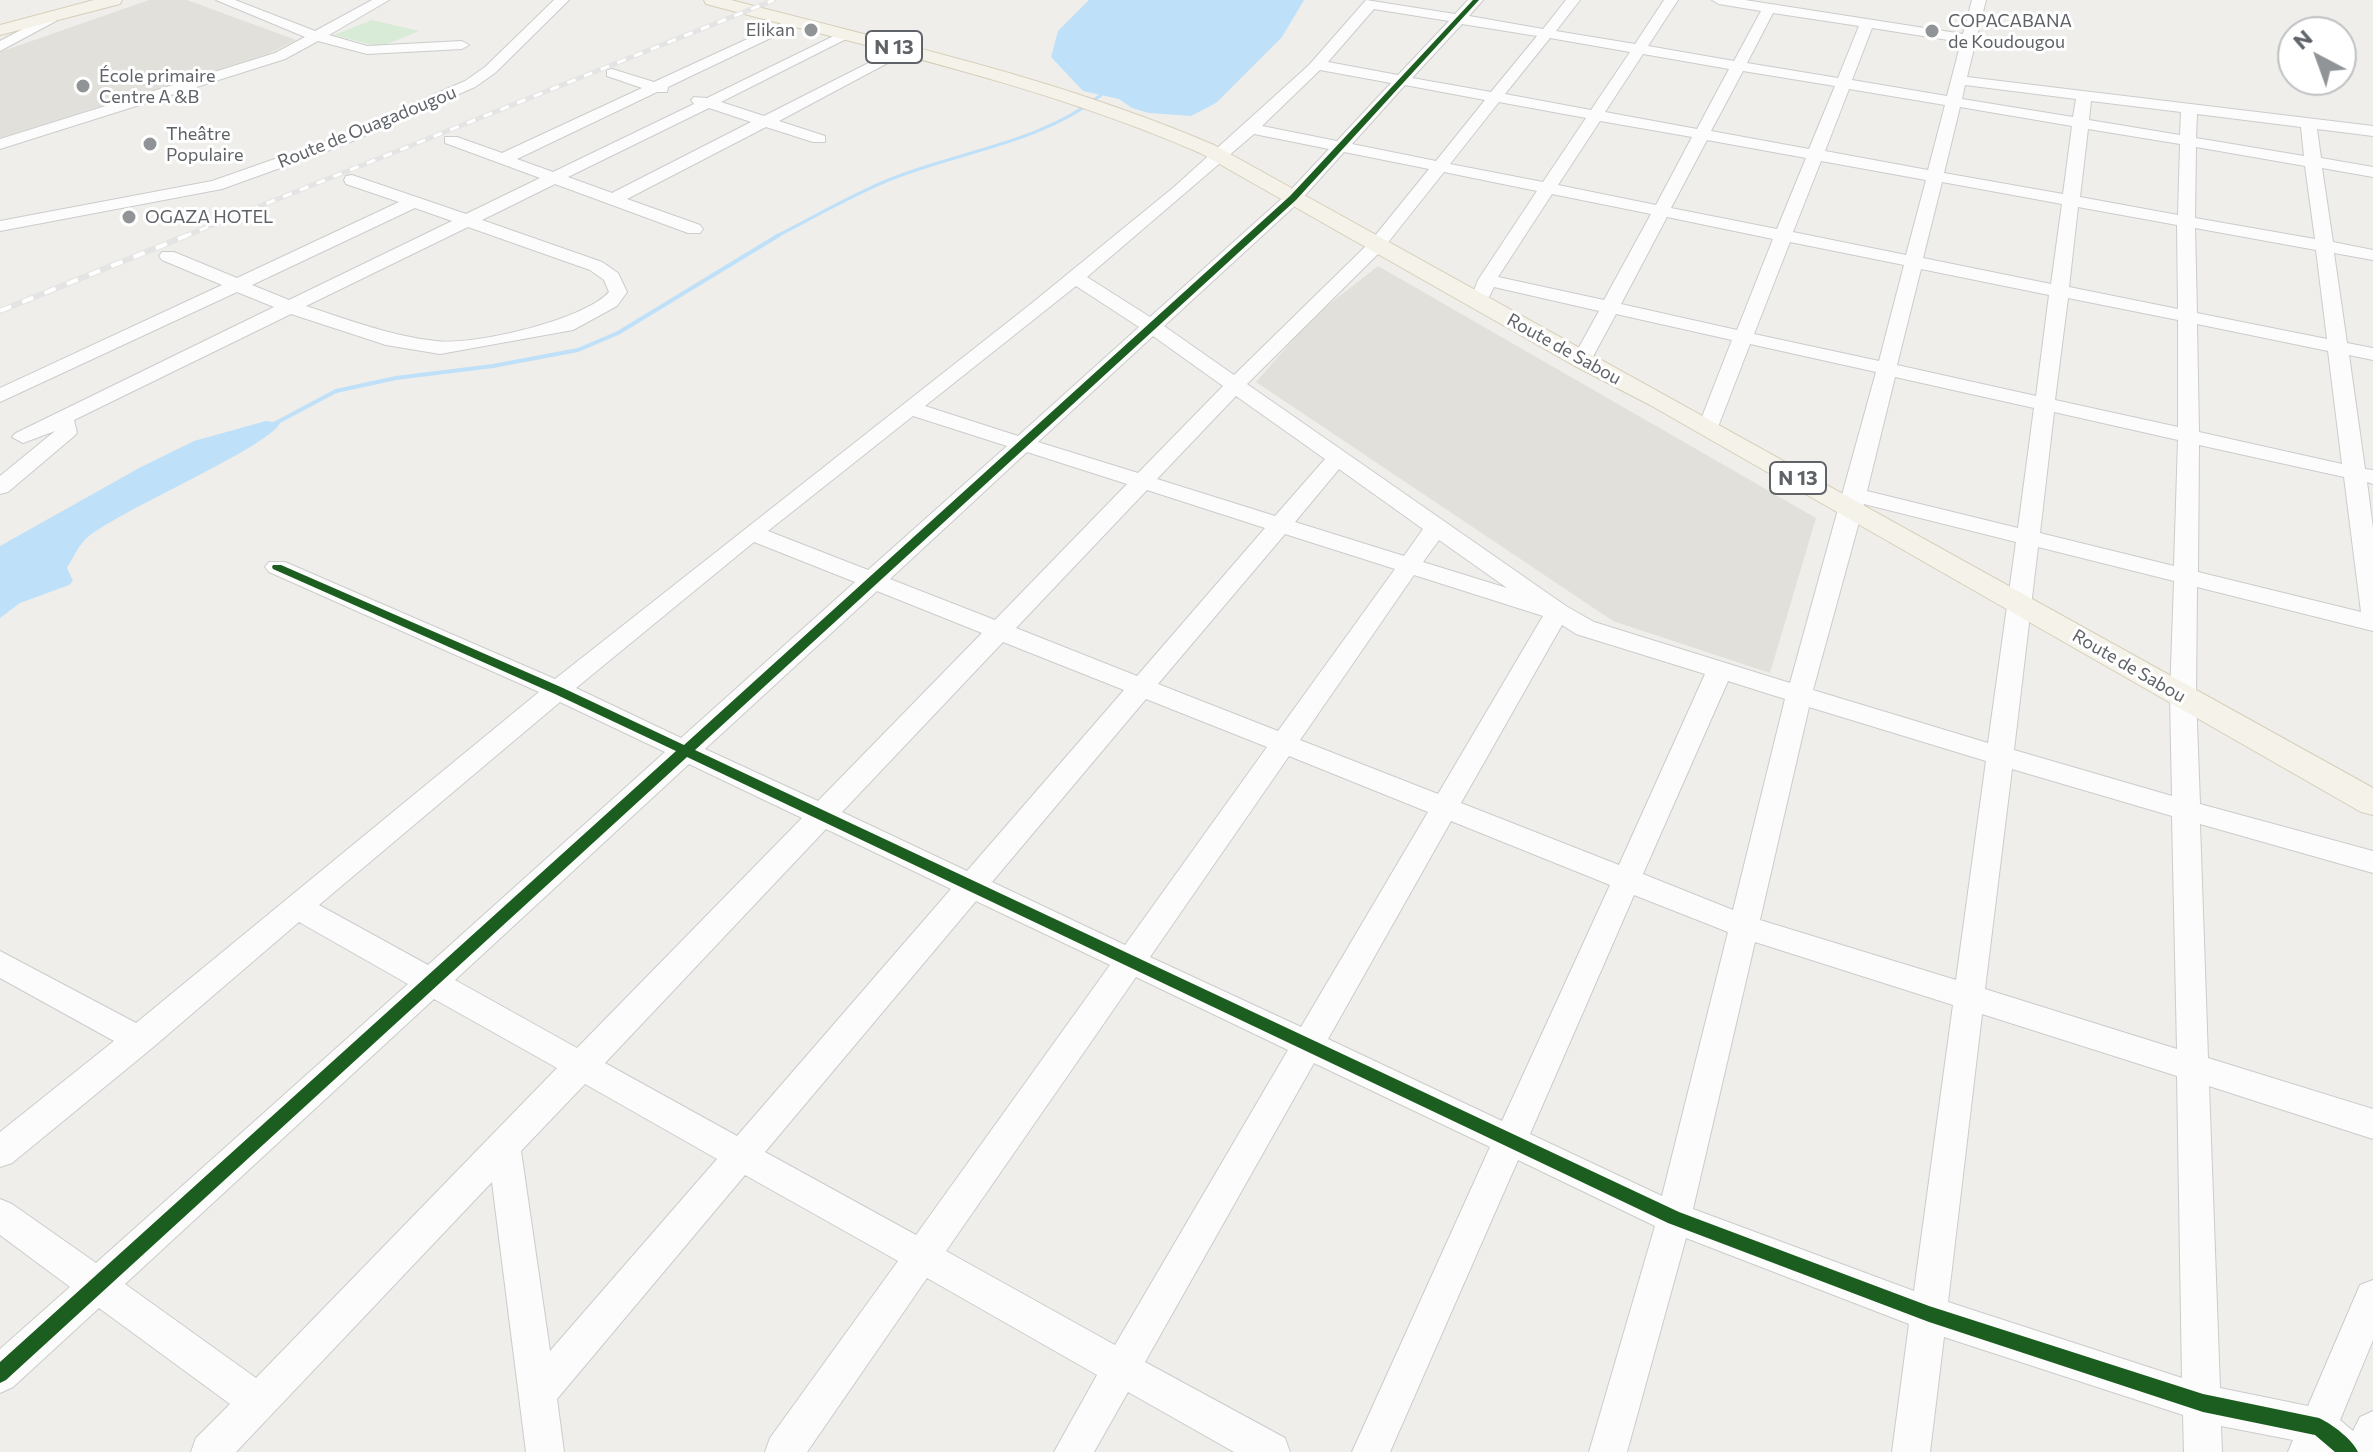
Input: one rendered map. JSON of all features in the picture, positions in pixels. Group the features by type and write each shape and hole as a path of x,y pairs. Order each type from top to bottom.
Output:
{"main road":[{"path":"0,30 114,0"},
{"name":"Route de Sabou","path":"712,0 1076,98 1168,131 1221,156 1376,246 1483,290 1582,360 1852,501 2019,603 2373,803"}],"street":[{"path":"223,0 316,36 367,50 462,45"},
{"path":"0,144 280,56 382,0"},
{"name":"Route de Ouagadougou","path":"0,226 216,185 335,143 470,84 490,70 562,0"},
{"path":"0,1374 1293,198 1476,0"},
{"path":"210,1452 1142,481 1376,246 1573,0"},
{"path":"1671,0 1483,290 1611,308 2364,475"},
{"path":"1719,0 1970,39"},
{"path":"0,1152 140,1040 752,533 912,409 1221,156 1317,65 1372,2 1546,34 2373,172"},
{"path":"1608,1452 1674,1218 1799,696 1914,262 1970,39 1975,2"},
{"path":"1582,360 1741,66 1769,8"},
{"path":"0,47 51,18"},
{"path":"503,159 795,21"},
{"path":"1708,427 1867,23"},
{"path":"23,437 847,35"},
{"path":"613,199 905,50"},
{"path":"1317,65 2373,255"},
{"path":"612,73 819,139"},
{"path":"1959,80 2373,131"},
{"path":"1911,1452 2084,96"},
{"path":"2189,108 2186,222 2189,436 2183,696 2203,1452"},
{"path":"2308,123 2339,347 2364,475 2373,613"},
{"path":"1248,128 2373,354"},
{"path":"451,140 694,229"},
{"path":"168,256 290,307 393,341 440,348 566,326 610,302 618,292 612,277 596,266 352,180"},
{"path":"0,396 414,202"},
{"path":"1074,277 1152,327 1557,612 1585,628 1799,696 2187,812 2373,862"},
{"path":"912,409 1557,612"},
{"path":"0,487 66,433 63,418"},
{"path":"537,1394 1338,457"},
{"path":"1852,501 2028,538 2373,623"},
{"path":"784,1452 1437,526"},
{"path":"752,533 1746,927 2373,1124"},
{"path":"277,567 686,750 1674,1218 1929,1314 2349,1452"},
{"path":"1073,1452 1557,612"},
{"path":"1371,1452 1720,670"},
{"path":"299,908 1271,1452"},
{"path":"0,963 140,1040"},
{"path":"504,1146 545,1452"},
{"path":"0,1215 258,1402"},
{"path":"2313,1440 2373,1297"},
{"path":"2363,1452 2373,1430"}],"shaded area":[{"name":"École primaire Centre A &B","path":"149,0 187,0 296,40 268,54 0,138 0,52"},
{"path":"1378,266 1816,518 1770,673 1613,621 1256,382 1313,317"}],"green space":[{"path":"372,20 419,31 380,47 334,35"}],"water":[{"path":"1089,0 1304,0 1282,37 1216,103 1191,116 1149,113 1132,108 1119,99 1083,91 1051,57 1058,31"},
{"path":"266,421 280,423 250,447 88,537 67,568 73,581 69,585 20,603 0,618 0,546 194,441"}],"waterway":[{"path":"775,237 891,179 1053,124 1101,95"},
{"path":"272,425 336,391 396,378 493,366 578,350 618,333 779,235"}],"railway":[{"path":"183,237 774,0"},
{"path":"0,311 188,235"}],"cycle path":[{"path":"0,1374 1293,198 1476,0"},
{"path":"277,567 559,691 1674,1218 1929,1314 2203,1403 2319,1427 2349,1452"}],"place":[{"name":"Elikan","path":"811,30"},
{"name":"COPACABANA de Koudougou","path":"1932,31"},
{"name":"École primaire Centre A &B","path":"83,86"},
{"name":"Theâtre Populaire","path":"150,144"},
{"name":"OGAZA HOTEL","path":"129,217"}]}
